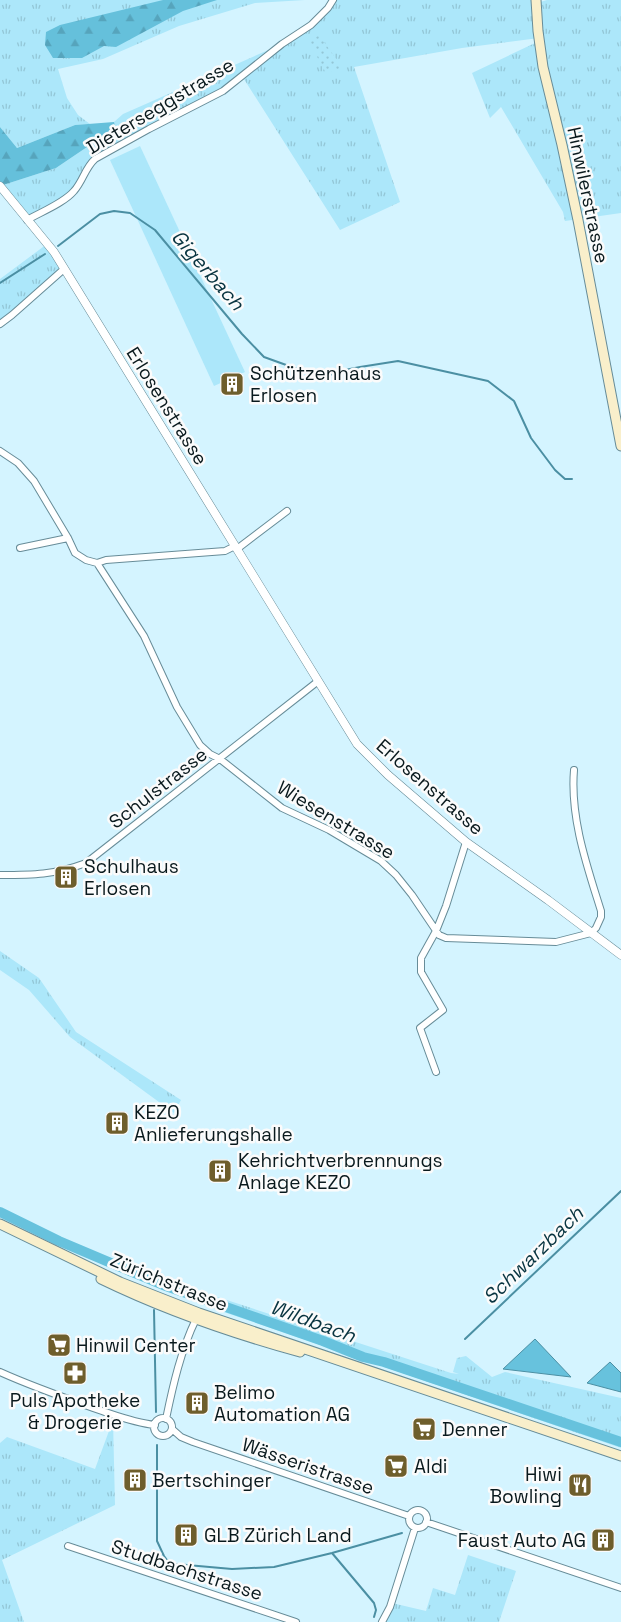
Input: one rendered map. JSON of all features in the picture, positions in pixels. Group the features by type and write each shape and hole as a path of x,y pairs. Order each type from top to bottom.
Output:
{"main road":[{"name":"Hinwilerstrasse","path":"536,1 541,10 543,20 543,31 540,38 547,86 574,201 621,446"},
{"name":"Zürichstrasse","path":"0,1224 120,1282 264,1342 307,1354 332,1358 621,1456"},
{"name":"Zürichstrasse","path":"0,1230 130,1293 198,1316"}],"street":[{"name":"Dieterseggstrasse","path":"27,220 74,192 88,165 96,159 149,128 223,90 282,44 312,25 333,0"},
{"name":"Erlosenstrasse","path":"0,186 47,244 64,269 357,744 388,776 466,842 621,954"},
{"path":"0,324 64,269"},
{"path":"0,451 18,463 34,481 76,553 86,560 97,562 225,551 236,548 287,511"},
{"path":"20,548 68,538"},
{"name":"Wiesenstrasse","path":"97,562 144,636 177,707 200,745 282,808 329,830 381,861 396,875 412,895 436,931"},
{"name":"Schulstrasse","path":"0,875 40,875 65,871 86,863 317,682"},
{"path":"436,931 439,935 446,938 556,942 591,933 596,928 601,917 601,911 587,866 576,816 572,792 574,770"},
{"path":"436,1072 420,1028 443,1010 421,972 421,958 436,931 446,906 466,842"},
{"path":"166,1419 186,1343 198,1316"},
{"path":"0,1372 86,1406 140,1424 155,1424"},
{"path":"166,1419 170,1422 172,1429 169,1434 161,1435 155,1430 155,1424 158,1420 166,1419"},
{"name":"Wässeristrasse","path":"172,1429 193,1442 409,1516"},
{"path":"420,1510 426,1515 426,1522 422,1527 415,1528 410,1524 409,1516 414,1511 420,1510"},
{"path":"426,1522 621,1588"},
{"path":"382,1622 390,1608 415,1528"},
{"name":"Studbachstrasse","path":"68,1546 296,1622"}],"green space":[{"path":"0,0 305,0 255,3 179,26 103,59 58,69 67,98 78,115 90,124 75,125 17,148 0,127"},
{"path":"163,0 217,0 183,11 116,47 104,46 82,58 53,58 45,45 46,32 60,25"},
{"path":"333,0 536,0 537,3 547,0 621,0 621,213 565,221 563,212 501,107 490,118 472,73 535,43 539,38 462,48 354,67 400,202 340,230 242,76 223,91 95,159 74,191 27,220 0,186 56,168 93,143 117,133 114,122 123,114 282,44 311,25"},
{"path":"319,35 339,63 345,67 326,73 309,42"},
{"path":"114,122 117,132 93,143 56,168 0,186 0,127 17,148 75,125"},
{"path":"140,146 245,372 214,386 110,160"},
{"path":"47,244 64,269 0,322 0,279"},
{"path":"0,951 39,978 76,1032 181,1100 174,1113 70,1037 29,990 0,970"},
{"path":"205,1293 451,1373 459,1374 453,1372 457,1358 466,1356 492,1377 505,1372 621,1398 621,1448 218,1310"},
{"path":"113,1420 115,1505 2,1560 24,1622 0,1622 0,1443 7,1437 95,1469"},
{"path":"468,1555 516,1571 499,1622 383,1622 392,1603 426,1611 433,1588 455,1595"}],"shaded area":[{"path":"535,1339 571,1377 503,1369"},
{"path":"610,1362 621,1373 621,1392 587,1383"}],"waterway":[{"name":"Gigerbach","path":"58,246 100,214 114,211 130,213 155,230 242,334 264,357 314,375 325,376 337,373"},
{"name":"Gigerbach","path":"0,283 45,254"},
{"name":"Gigerbach","path":"345,370 398,361 488,381 514,401 531,438 555,470 565,479 572,479"},
{"name":"Schwarzbach","path":"465,1339 621,1191"},
{"name":"Wildbach","path":"0,1212 59,1241 163,1285 323,1341 363,1357 384,1362 621,1442"},
{"path":"154,1310 156,1412"},
{"path":"157,1445 157,1541 167,1560 176,1564 232,1569 274,1567 402,1533"},
{"path":"332,1553 374,1603 376,1610 374,1617"}],"place":[{"name":"Schützenhaus Erlosen","path":"232,384"},
{"name":"Schulhaus Erlosen","path":"66,877"},
{"name":"KEZO Anlieferungshalle","path":"117,1123"},
{"name":"Kehrichtverbrennungs Anlage KEZO","path":"220,1171"},
{"name":"Hinwil Center","path":"59,1345"},
{"name":"Puls Apotheke & Drogerie","path":"75,1373"},
{"name":"Belimo Automation AG","path":"197,1403"},
{"name":"Denner","path":"424,1429"},
{"name":"Aldi","path":"396,1466"},
{"name":"Bertschinger","path":"135,1480"},
{"name":"Hiwi Bowling","path":"580,1485"},
{"name":"GLB Zürich Land","path":"186,1535"},
{"name":"Faust Auto AG","path":"603,1540"}]}
